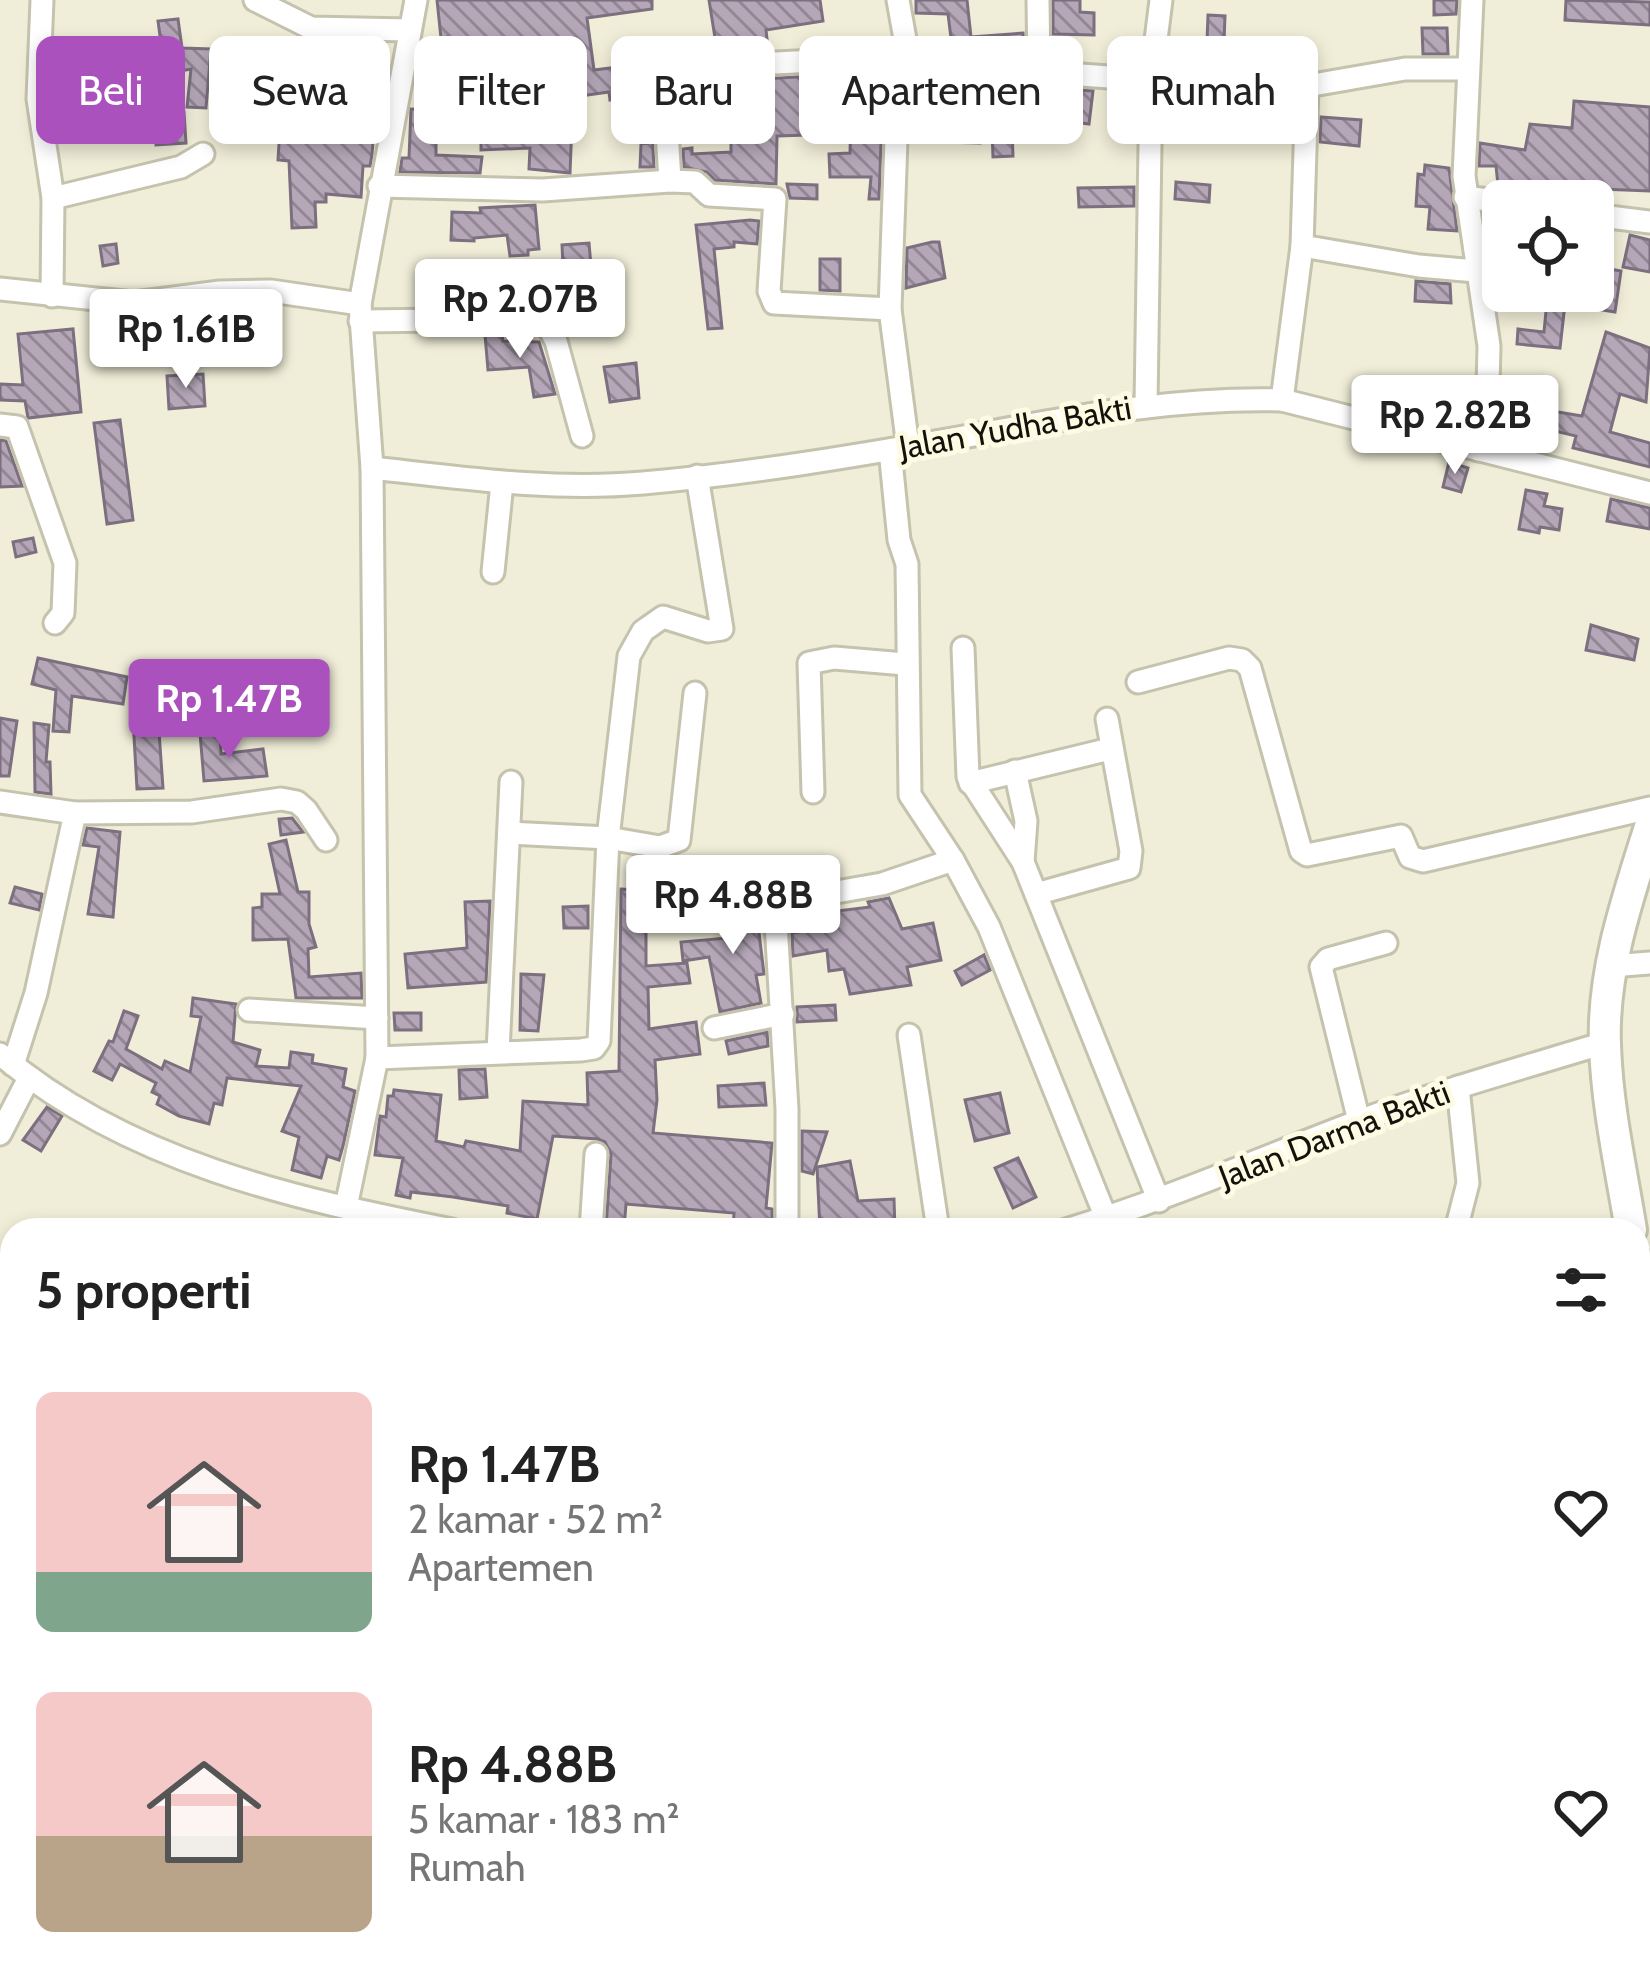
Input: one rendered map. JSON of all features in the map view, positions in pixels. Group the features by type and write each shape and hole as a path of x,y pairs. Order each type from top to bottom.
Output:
{"highway":[{"path":"1629,1218 1604,1043 1611,966 1650,827"}],"street":[{"path":"42,0 38,99 53,197 52,296"},
{"path":"255,0 310,28 409,30"},
{"path":"14,1066 134,1138 224,1177 353,1216 377,1058 372,467 360,313 379,186 416,0"},
{"path":"898,0 901,36"},
{"path":"1038,0 1038,36"},
{"path":"1156,36 1160,0"},
{"path":"1472,0 1465,197 1489,346 1478,450"},
{"path":"670,182 664,81 670,70 799,62"},
{"path":"1318,84 1405,69 1468,69"},
{"path":"898,144 890,309 899,540 907,564 908,786 989,927 1106,1218"},
{"path":"1146,404 1150,144"},
{"path":"1282,400 1302,246 1305,144"},
{"path":"53,197 182,167 202,154"},
{"path":"379,186 543,190 695,182 709,195 775,199 769,291 774,303 890,309"},
{"path":"1465,197 1482,199"},
{"path":"1614,218 1650,222"},
{"path":"1302,246 1476,271"},
{"path":"0,290 134,303 272,291 360,313 537,320 556,341 582,436"},
{"name":"Jalan Yudha Bakti","path":"372,467 547,488 697,476 899,448 1146,404 1282,400 1650,494"},
{"path":"0,425 17,427 65,563 63,613 55,623"},
{"path":"377,1058 581,1050 594,1048 599,1041 608,838 629,656 652,622 663,617 708,631 722,629 697,476"},
{"path":"493,572 502,483"},
{"path":"963,648 970,783 1023,862 1159,1201"},
{"path":"813,792 809,663 834,658 905,664"},
{"path":"1138,682 1229,658 1242,660 1250,668 1301,851 1306,855 1402,836 1410,856 1423,861 1650,808"},
{"path":"509,833 608,838 659,847 679,840 695,693"},
{"path":"1036,894 1129,868 1131,851 1107,719"},
{"path":"970,783 1110,749"},
{"path":"1015,771 1026,821 1023,862"},
{"path":"498,1052 511,782"},
{"path":"0,802 75,813 192,812 281,799 297,802 326,839"},
{"path":"0,1133 75,813"},
{"path":"787,1218 776,903 882,884 953,860"},
{"path":"1359,1121 1321,967 1324,961 1386,943"},
{"path":"1611,966 1650,963"},
{"path":"249,1010 377,1018"},
{"path":"714,1028 783,1014"},
{"path":"909,1035 936,1218"},
{"name":"Jalan Darma Bakti","path":"1106,1218 1359,1121 1604,1043"},
{"path":"1458,1087 1468,1183 1459,1218"},
{"path":"592,1218 596,1154"}],"building":[{"path":"437,0 652,0 652,9 587,18 594,70 611,68 611,100 609,92 587,95 587,36 441,36"},
{"path":"709,0 820,0 823,21 766,30 767,36 715,36"},
{"path":"916,0 967,0 971,36 951,36 948,14 916,13"},
{"path":"1053,0 1080,0 1080,12 1094,13 1094,35 1053,34"},
{"path":"1434,0 1457,0 1456,14 1434,15"},
{"path":"1566,0 1650,2 1650,25 1565,20"},
{"path":"1208,15 1225,16 1224,36 1207,36"},
{"path":"178,19 180,36 160,36 158,21"},
{"path":"1422,28 1447,28 1448,54 1423,54"},
{"path":"185,48 209,49 206,108 187,107 191,69 185,70"},
{"path":"799,77 799,135 777,136 776,184 715,180 707,172 684,167 683,149 692,148 692,154 731,152 731,144 775,144 775,78"},
{"path":"1083,90 1093,91 1089,124 1083,123"},
{"path":"1574,101 1650,107 1650,191 1614,190 1614,180 1497,180 1496,166 1479,166 1480,143 1525,150 1530,124 1572,128"},
{"path":"411,109 414,144 436,144 436,155 482,157 480,173 400,172 402,158 409,158"},
{"path":"1321,117 1361,120 1359,146 1320,142"},
{"path":"279,144 372,144 370,166 363,166 361,197 326,194 326,202 315,202 316,227 292,228 289,161 278,160"},
{"path":"481,144 571,144 570,173 529,169 530,148 481,150"},
{"path":"641,144 653,144 654,167 640,167"},
{"path":"850,144 881,144 879,199 869,199 871,177 830,177 829,154 850,153"},
{"path":"992,144 1013,144 1013,156 993,157"},
{"path":"1425,165 1449,168 1457,231 1428,229 1430,207 1416,206 1418,174 1424,175"},
{"path":"1176,182 1210,185 1209,202 1175,199"},
{"path":"787,184 817,185 817,199 790,198"},
{"path":"1134,187 1134,206 1079,207 1078,188"},
{"path":"535,205 539,249 528,250 528,255 510,256 507,235 451,240 452,212"},
{"path":"759,221 757,244 734,242 734,247 714,249 722,328 708,329 696,225"},
{"path":"1630,235 1650,240 1650,272 1623,267"},
{"path":"939,242 945,278 906,288 907,248"},
{"path":"589,243 594,300 601,299 603,322 566,325 562,245"},
{"path":"116,244 118,263 103,266 100,246"},
{"path":"820,259 840,259 840,291 820,290"},
{"path":"1614,270 1621,271 1614,312"},
{"path":"508,281 510,304 491,305 490,282"},
{"path":"1416,281 1450,284 1451,303 1415,301"},
{"path":"1546,312 1564,312 1560,348 1517,344 1518,329 1544,332"},
{"path":"73,329 81,412 28,418 25,401 0,400 0,384 23,385 18,334"},
{"path":"1606,332 1650,348 1646,402 1620,394 1610,432 1650,443 1650,467 1573,448 1576,436 1501,418 1504,403 1582,416"},
{"path":"502,334 503,341 539,342 555,394 534,397 529,367 488,370 485,335"},
{"path":"636,363 639,398 610,402 604,367"},
{"path":"203,374 205,406 169,409 167,376"},
{"path":"1437,395 1453,397 1450,423 1434,422"},
{"path":"120,420 133,520 107,524 94,423"},
{"path":"0,440 6,441 22,486 0,487"},
{"path":"1449,462 1468,468 1461,492 1443,487"},
{"path":"1526,490 1547,494 1544,506 1562,509 1559,530 1519,529"},
{"path":"1611,499 1650,508 1650,529 1607,521"},
{"path":"33,538 36,552 16,557 13,542"},
{"path":"1591,625 1638,639 1634,660 1586,650"},
{"path":"38,658 127,677 123,704 72,696 69,732 53,731 56,690 32,684"},
{"path":"286,685 288,702 258,706 256,688"},
{"path":"0,718 17,721 9,776 0,776"},
{"path":"158,718 163,788 137,789 133,719"},
{"path":"34,723 49,725 46,762 50,762 51,794 35,792"},
{"path":"220,731 221,754 263,749 267,776 204,781 200,733"},
{"path":"292,818 303,832 281,835 279,819"},
{"path":"87,828 120,832 113,917 88,914 99,847 83,845"},
{"path":"286,840 298,892 309,892 309,924 316,947 308,949 309,977 361,973 362,998 296,998 288,939 253,940 253,908 262,907 262,894 280,894 269,844"},
{"path":"15,887 42,894 39,910 10,903"},
{"path":"621,889 661,892 659,916 646,915 646,966 687,963 690,983 648,987 649,1029 696,1022 700,1054 655,1060 653,1133 772,1143 766,1208 772,1209 772,1218 734,1218 734,1213 626,1204 625,1218 607,1218 611,1154 598,1139 553,1136 537,1218 507,1213 508,1206 453,1197 396,1195 403,1158 375,1155 380,1116 386,1117 388,1096 394,1090 441,1095 436,1141 520,1151 523,1101 588,1105 587,1073 619,1071"},
{"path":"889,898 902,929 933,923 941,960 907,967 911,985 850,994 844,969 829,971 827,950 793,956 792,933 831,927 829,912 870,907 868,902"},
{"path":"755,900 764,974 756,975 761,1003 720,1012 709,957 683,961 681,942 728,938 725,903"},
{"path":"490,901 486,982 408,988 405,954 467,948 465,902"},
{"path":"588,906 588,928 564,928 563,907"},
{"path":"984,955 990,970 962,985 955,971"},
{"path":"521,974 544,975 538,1031 520,1030"},
{"path":"193,998 236,1004 233,1042 260,1050 256,1066 289,1068 291,1052 313,1055 312,1063 346,1069 343,1087 355,1091 343,1146 339,1160 327,1156 321,1178 292,1170 299,1137 282,1131 301,1086 227,1078 222,1105 214,1103 209,1124 157,1104 160,1096 152,1092 156,1083 120,1064 112,1080 94,1071 109,1041 113,1042 124,1011 138,1016 126,1049 162,1069 165,1061 190,1072 201,1017 191,1016"},
{"path":"835,1005 836,1020 797,1022 797,1007"},
{"path":"394,1013 421,1013 421,1030 395,1030"},
{"path":"767,1032 768,1046 729,1054 726,1041"},
{"path":"485,1069 487,1097 460,1099 459,1070"},
{"path":"764,1083 766,1105 719,1107 718,1086"},
{"path":"1000,1093 1009,1133 975,1141 965,1100"},
{"path":"47,1107 62,1116 41,1151 23,1140"},
{"path":"802,1131 827,1132 813,1174 802,1171"},
{"path":"1018,1158 1036,1197 1013,1208 995,1168"},
{"path":"850,1161 858,1201 894,1199 895,1218 819,1218 817,1167"}]}
